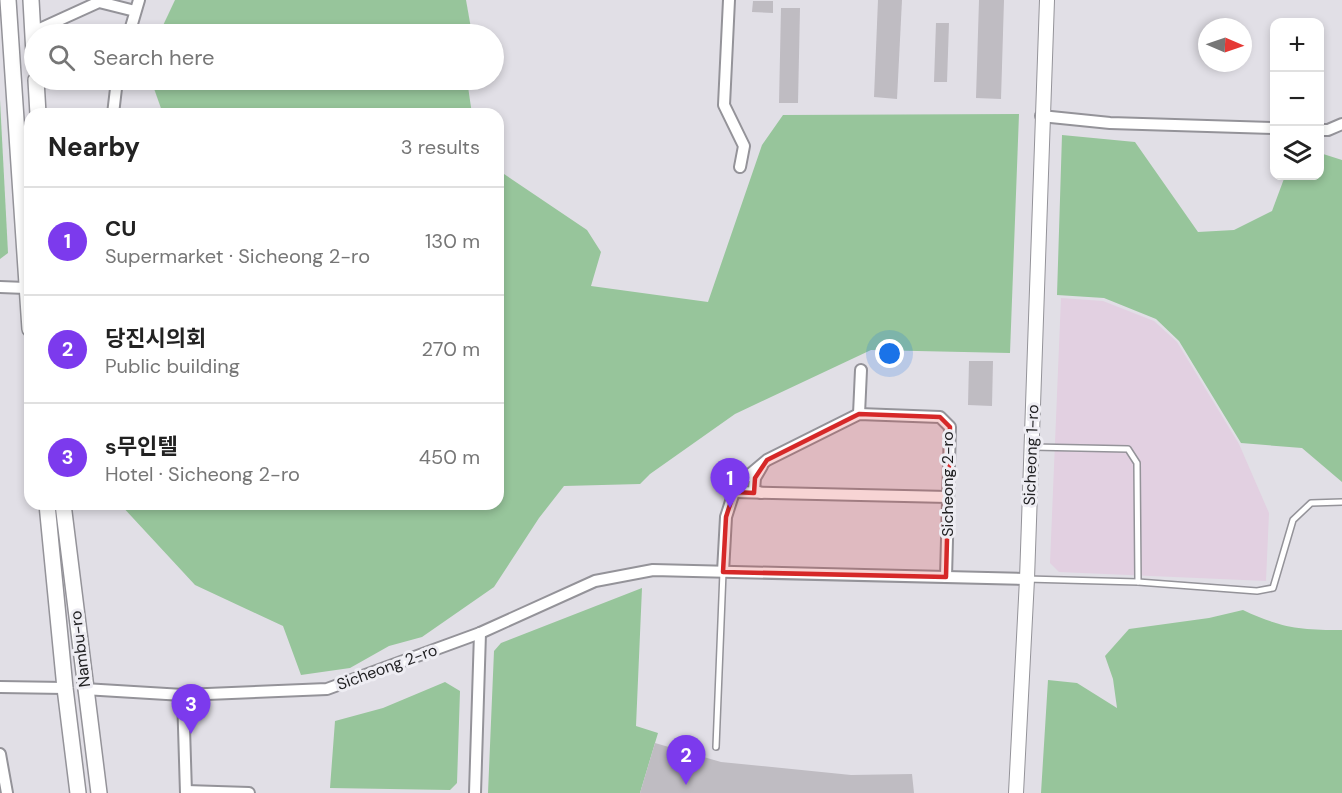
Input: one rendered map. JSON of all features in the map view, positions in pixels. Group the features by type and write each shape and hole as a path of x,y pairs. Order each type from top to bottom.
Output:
{"main road":[{"path":"8,0 24,256"},
{"path":"31,0 33,24"},
{"path":"37,90 38,108"},
{"name":"Nambu-ro","path":"48,510 78,793"},
{"name":"Nambu-ro","path":"64,510 84,689 99,793"},
{"path":"65,688 84,689"}],"street":[{"path":"729,0 724,105 744,146 740,167"},
{"name":"Sicheong 1-ro","path":"1017,793 1027,579 1041,116 1047,0"},
{"path":"41,24 99,2 137,5 132,24"},
{"path":"114,108 116,90"},
{"path":"1041,116 1110,123 1270,128"},
{"path":"1324,130 1342,124"},
{"path":"0,287 24,288"},
{"path":"859,414 861,370"},
{"name":"Sicheong 2-ro","path":"723,572 726,517 734,492 742,481 766,460 859,414 940,417 950,427 946,577"},
{"path":"761,493 754,490 755,478 766,460"},
{"path":"734,492 948,497"},
{"name":"Sicheong 2-ro","path":"84,689 183,694 327,689 480,633 595,581 653,570 1027,579"},
{"path":"475,793 480,633"},
{"name":"Nambu-ro","path":"0,687 65,688"},
{"path":"183,694 186,792 249,793"},
{"path":"0,754 7,793"}],"lane":[{"path":"1031,447 1128,449 1137,463 1138,582"},
{"path":"1027,579 1138,582 1257,591 1273,588 1293,520 1311,503 1342,502"},
{"path":"716,747 723,572"}],"highlighted area":[{"path":"859,414 940,417 950,427 946,577 723,572 726,517 734,492 754,493 755,478 767,460"}],"shaded area":[{"path":"1061,298 1103,301 1154,321 1177,342 1239,444 1269,513 1266,581 1059,572 1050,563"}],"green space":[{"path":"175,0 466,0 470,24 164,24"},
{"path":"155,90 468,90 471,108 161,108"},
{"path":"0,100 8,253 0,259"},
{"path":"1019,114 1010,353 871,350 735,414 650,474 640,484 564,486 539,518 494,587 422,637 389,646 350,668 301,675 283,626 195,585 126,510 504,510 504,174 587,230 601,252 591,286 708,302 762,145 783,115"},
{"path":"1062,135 1135,142 1198,232 1234,230 1272,211 1284,180 1324,180 1324,154 1342,160 1342,482 1302,448 1241,443 1179,341 1156,319 1104,298 1057,295"},
{"path":"642,588 636,726 658,733 640,793 488,793 494,651 501,643"},
{"path":"1243,610 1291,627 1342,630 1342,793 1041,793 1048,680 1077,683 1117,708 1113,679 1105,656 1129,629 1209,618"},
{"path":"445,682 460,691 457,783 450,790 330,788 335,721 383,708"}],"building":[{"path":"878,0 902,0 897,99 874,97"},
{"path":"979,0 1004,0 1001,99 976,98"},
{"path":"753,1 773,1 773,13 752,12"},
{"path":"781,8 800,8 798,103 779,103"},
{"path":"936,23 949,23 947,82 934,82"},
{"path":"969,361 993,361 992,406 968,405"},
{"path":"655,743 721,762 851,775 912,774 914,793 640,793"}],"place":[{"name":"CU","path":"730,508"},
{"name":"s무인텔","path":"191,734"},
{"name":"당진시의회","path":"686,785"}]}
